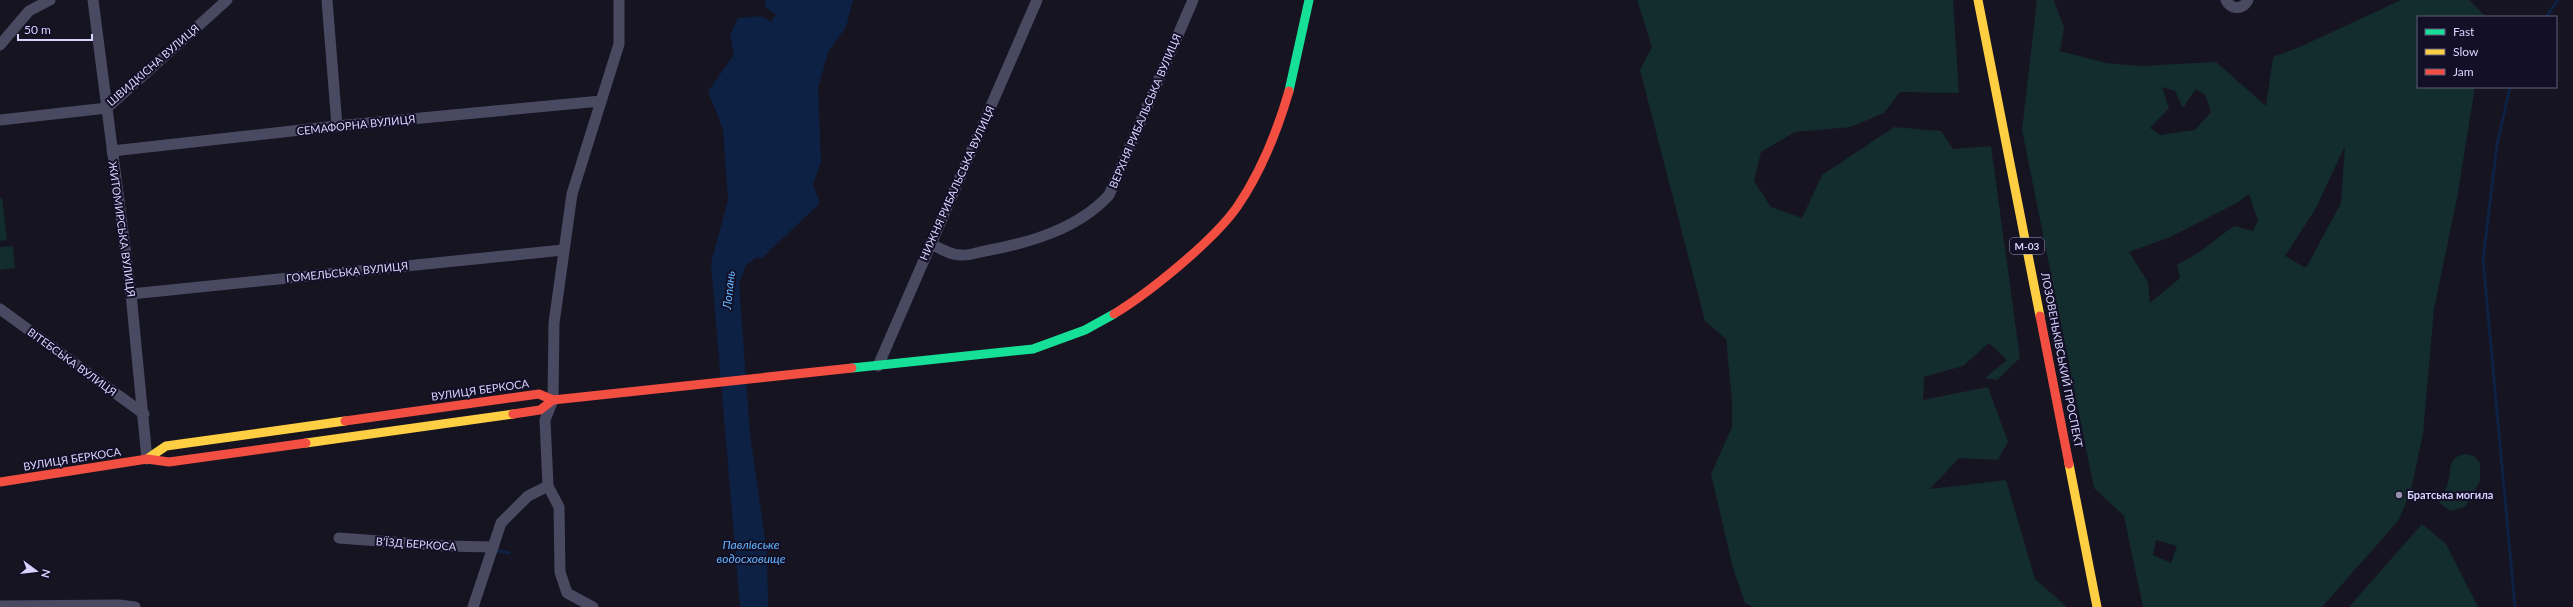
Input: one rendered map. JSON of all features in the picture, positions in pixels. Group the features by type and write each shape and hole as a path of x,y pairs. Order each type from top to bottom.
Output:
{"main road":[{"path":"553,400 786,374 878,366 1033,349 1100,323 1162,278 1205,240 1238,206 1259,170 1276,127 1299,52 1309,0"},
{"name":"ЛОЗОВЕНЬКІВСЬКИЙ ПРОСПЕКТ","path":"1978,0 2076,492 2097,607"},
{"name":"ВУЛИЦЯ БЕРКОСА","path":"0,482 147,459 169,462 540,410 553,400 539,394 166,446 147,459"}],"street":[{"path":"0,45 30,10 50,0"},
{"name":"ЖИТОМИРСЬКА ВУЛИЦЯ","path":"93,0 131,294 144,414 147,459"},
{"name":"ШВИДКІСНА ВУЛИЦЯ","path":"0,120 107,108 227,0"},
{"path":"326,0 337,126"},
{"path":"593,607 567,593 560,572 559,506 548,486 545,420 553,400 554,323 572,194 619,44 619,0"},
{"name":"НИЖНЯ РИБАЛЬСЬКА ВУЛИЦЯ","path":"878,366 930,243 1037,0"},
{"name":"ВЕРХНЯ РИБАЛЬСЬКА ВУЛИЦЯ","path":"930,243 946,252 961,255 993,250 1046,236 1097,208 1109,195 1193,0"},
{"path":"2226,0 2229,5 2236,8 2244,6 2248,0"},
{"name":"СЕМАФОРНА ВУЛИЦЯ","path":"112,152 337,126 601,101"},
{"name":"ГОМЕЛЬСЬКА ВУЛИЦЯ","path":"131,294 563,250"},
{"name":"ВІТЕБСЬКА ВУЛИЦЯ","path":"0,309 144,414"},
{"path":"473,607 501,523 528,496 548,486"},
{"name":"В’ЇЗД БЕРКОСА","path":"339,538 492,550"},
{"path":"0,606 119,605 135,607"}],"green space":[{"path":"1637,0 1953,0 1959,93 1900,92 1884,113 1851,127 1795,132 1761,152 1754,181 1771,207 1802,218 1822,175 1894,127 1941,131 1953,149 1991,146 2020,358 1997,380 1985,378 2007,360 1989,343 1963,366 1924,377 1923,400 1988,387 2008,442 1998,460 1959,458 1930,489 2006,480 2035,579 2067,607 1753,607 1745,603 1733,568 1711,474 1732,427 1732,399 1726,339 1705,321 1640,70 1652,47"},
{"path":"2037,0 2054,0 2064,28 2060,51 2106,63 2140,66 2216,62 2266,106 2273,57 2302,46 2401,0 2469,0 2485,16 2417,16 2417,88 2475,88 2457,198 2434,309 2423,434 2410,494 2398,521 2322,607 2143,607 2124,516 2094,488 2022,130","holes":["2162,87 2175,91 2183,108 2196,89 2205,95 2211,112 2195,130 2160,135 2150,128 2169,108","2345,146 2341,203 2306,268 2285,256 2316,208","2249,194 2258,221 2253,231 2234,226 2199,252 2177,264 2180,278 2150,303 2148,282 2129,252 2168,238 2237,203","2156,540 2177,546 2171,563 2153,555"]},
{"path":"2,198 7,240 0,241 0,199"},
{"path":"13,246 15,268 0,270 0,247"},
{"path":"2465,454 2474,456 2480,463 2480,481 2465,507 2450,511 2440,503 2441,497 2448,483 2452,461 2455,458"},
{"path":"2422,524 2446,544 2478,607 2349,607"}],"water":[{"path":"765,0 853,0 846,27 829,50 818,88 821,162 813,185 820,203 761,259 757,257 746,265 739,284 750,434 767,553 768,607 740,607 711,263 728,200 723,129 708,91 734,55 730,35 738,18 762,16 771,22 776,14 766,8"}],"waterway":[{"path":"2547,16 2558,0"},
{"path":"2510,88 2497,145 2483,260 2515,607"},
{"path":"494,550 509,553"}],"traffic: fast":[{"path":"1289,91 1309,0"},
{"path":"852,368 1033,349 1085,330 1114,314"}],"traffic: slow":[{"path":"1978,0 2040,316"},
{"path":"306,443 513,414"},
{"path":"147,459 166,446 345,421"},
{"path":"2069,464 2097,607"}],"traffic: jam":[{"path":"1114,314 1145,293 1180,265 1213,235 1237,207 1254,180 1268,151 1289,91"},
{"path":"2040,316 2069,464"},
{"path":"513,414 540,410 553,400 852,368"},
{"path":"345,421 539,394 553,400"},
{"path":"0,482 147,459 169,462 306,443"}],"place":[{"name":"Братська могила","path":"2399,495"}],"water label":[{"name":"Лопань","path":"729,290"},
{"name":"Павлівське водосховище","path":"751,552"}]}
